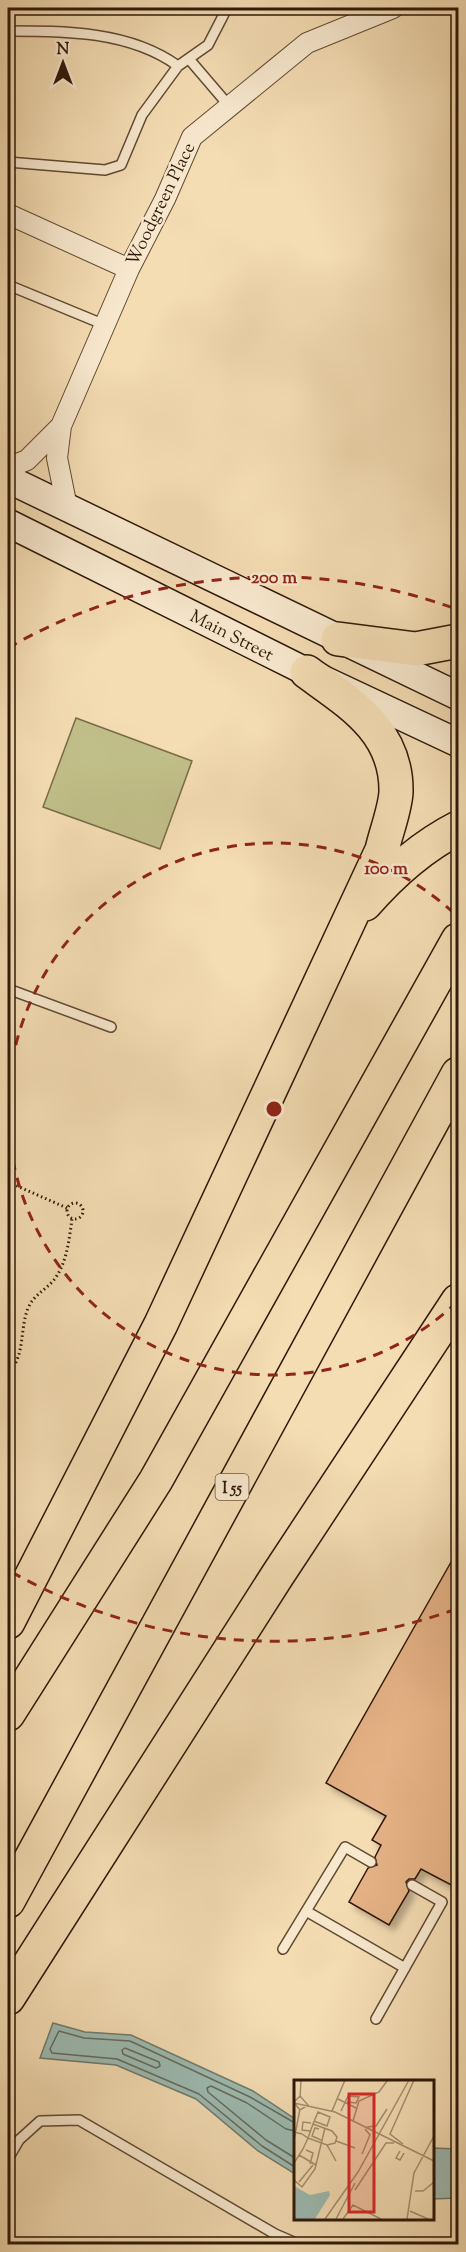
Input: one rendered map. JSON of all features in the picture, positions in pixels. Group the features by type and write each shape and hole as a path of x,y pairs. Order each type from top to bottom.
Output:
{"highway":[{"path":"338,639 416,650 459,641"},
{"path":"8,1622 161,1324 382,850 396,792 389,750 375,727 350,703 307,672"},
{"path":"345,927 382,884 435,840 459,828"},
{"path":"8,1714 156,1480 459,940"},
{"name":"I 55","path":"8,1901 459,1074"},
{"path":"8,1998 277,1576 459,1301"}],"main road":[{"path":"8,479 459,696"},
{"name":"Main Street","path":"8,523 307,672 459,743"}],"street":[{"name":"Woodgreen Place","path":"67,507 57,458 61,426 129,268 165,199 192,137 307,43 393,8"},
{"path":"8,214 129,268"},
{"name":"Woodgreen Place","path":"8,468 34,454 61,426"}],"lane":[{"path":"8,162 105,170 121,165 142,115 178,66 208,45 224,14 221,8"},
{"path":"8,31 76,31 158,51 178,66"},
{"path":"189,59 230,107"},
{"path":"8,285 105,326"},
{"path":"8,989 111,1027"},
{"path":"283,1949 345,1847 371,1862"},
{"path":"376,2019 442,1902 412,1885"},
{"path":"306,1911 405,1968"},
{"path":"8,2159 19,2140 40,2121 79,2120 275,2234 298,2244"}],"path":[{"path":"8,1182 67,1208"},
{"path":"67,1208 77,1203 83,1209 80,1217 72,1219"},
{"path":"67,1208 68,1216 72,1219"},
{"path":"8,1374 21,1355 26,1316 32,1300 52,1283 64,1261 72,1219"}],"shaded area":[{"path":"76,718 192,761 160,849 43,807"}],"water":[{"path":"53,2023 85,2032 131,2035 253,2091 294,2118 294,2173 258,2151 196,2099 116,2065 40,2058"},
{"path":"433,2148 458,2149 458,2198 433,2199"}],"building":[{"path":"459,1548 459,1889 421,1869 415,1879 409,1879 406,1882 409,1891 389,1925 349,1902 368,1868 377,1865 375,1857 381,1845 372,1840 386,1816 326,1783"}]}
